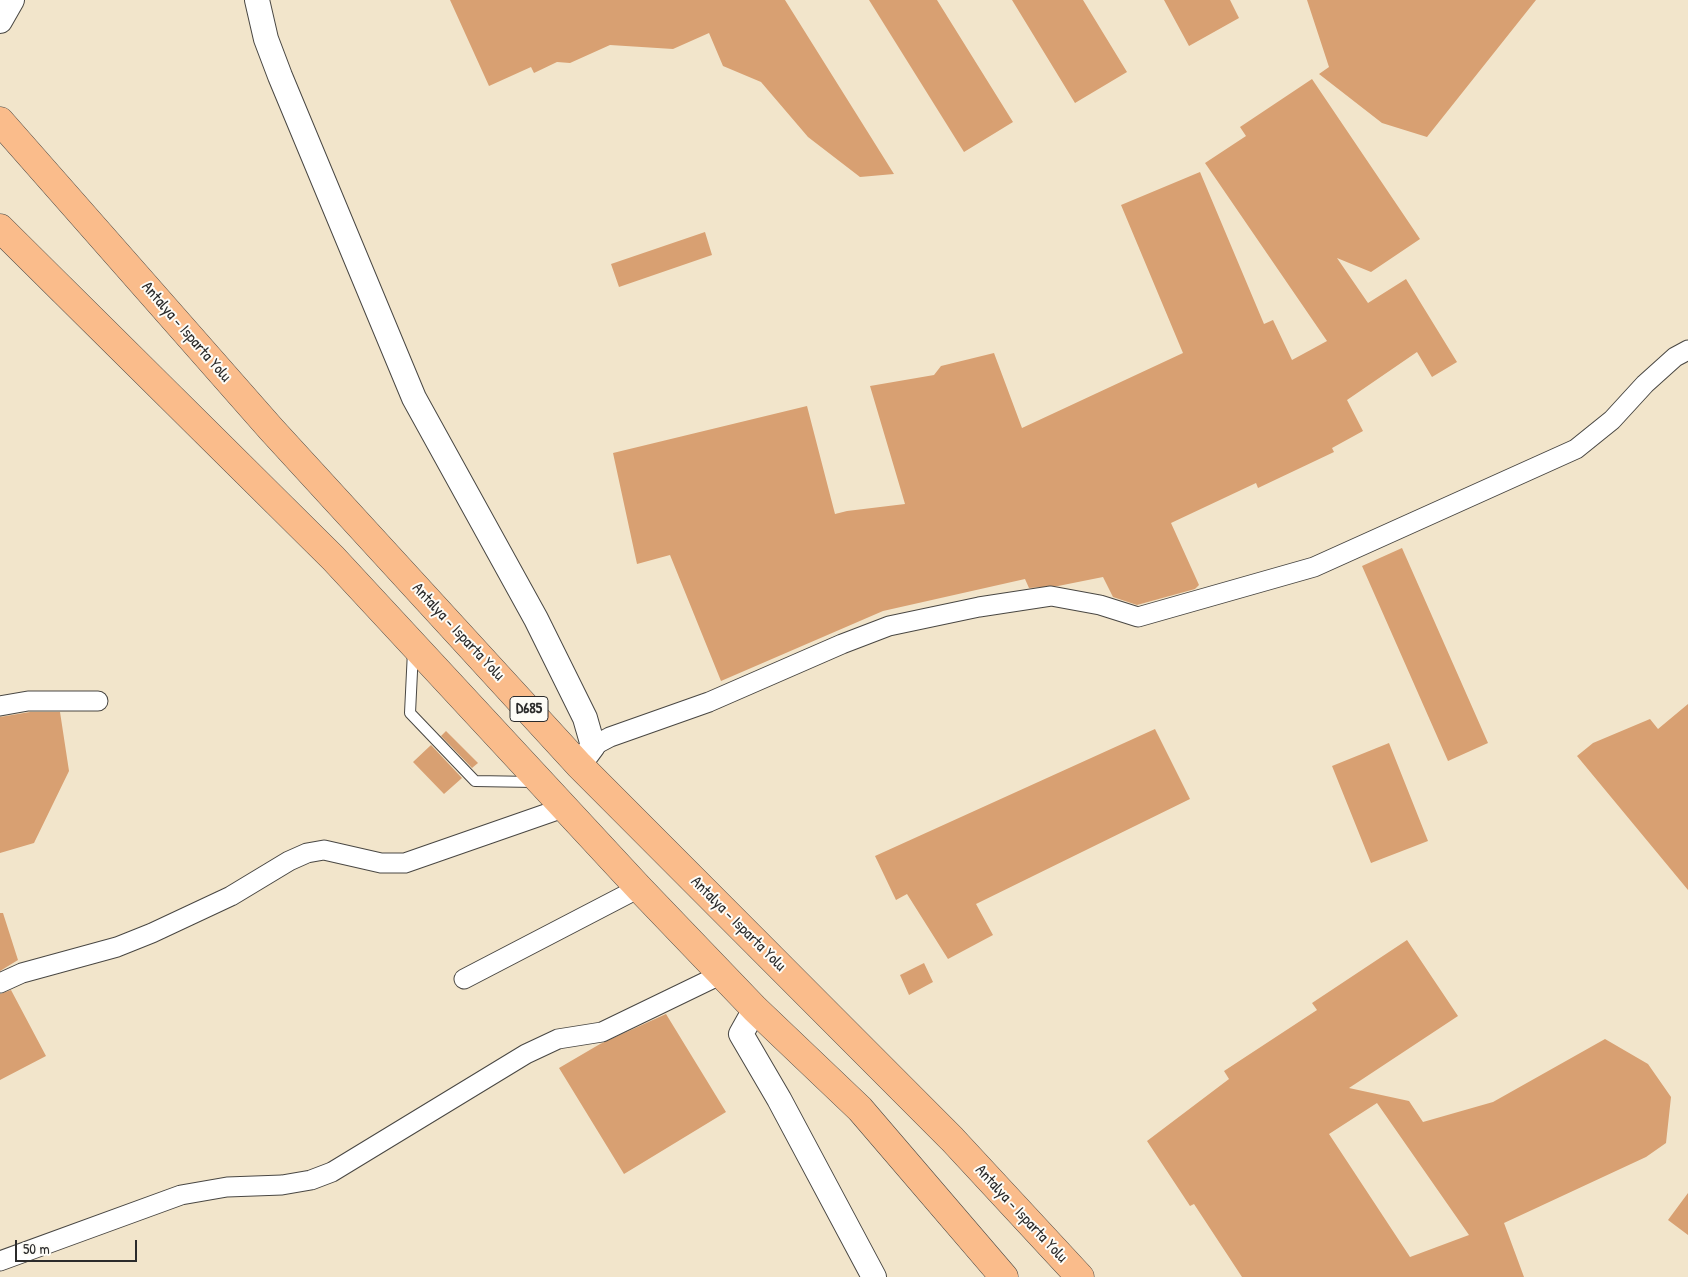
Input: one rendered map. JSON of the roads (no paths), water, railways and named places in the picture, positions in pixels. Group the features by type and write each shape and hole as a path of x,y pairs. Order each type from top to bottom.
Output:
{"highway":[{"name":"Antalya - Isparta Yolu","path":"0,120 271,429 586,755 952,1139 1080,1277"},
{"name":"D685","path":"0,228 333,558 563,808 754,1009 860,1109 1004,1277"}],"street":[{"path":"0,21 12,0"},
{"path":"257,0 266,39 280,76 414,398 536,619 585,718 586,755"},
{"path":"586,755 610,737 710,702 842,644 889,626 979,607 1051,596 1100,605 1138,617 1314,567 1576,449 1612,420 1651,378 1676,357 1688,350"},
{"path":"0,706 28,702 98,701"},
{"path":"0,983 22,973 117,947 152,933 231,896 307,853 324,850 382,864 405,863 563,808"},
{"path":"464,979 639,888"},
{"path":"0,1261 181,1195 227,1187 282,1185 311,1180 332,1172 526,1054 558,1039 602,1032 722,974"},
{"path":"754,1009 741,1034 779,1100 874,1277"}],"lane":[{"path":"413,645 410,712 475,782 539,782"}]}
